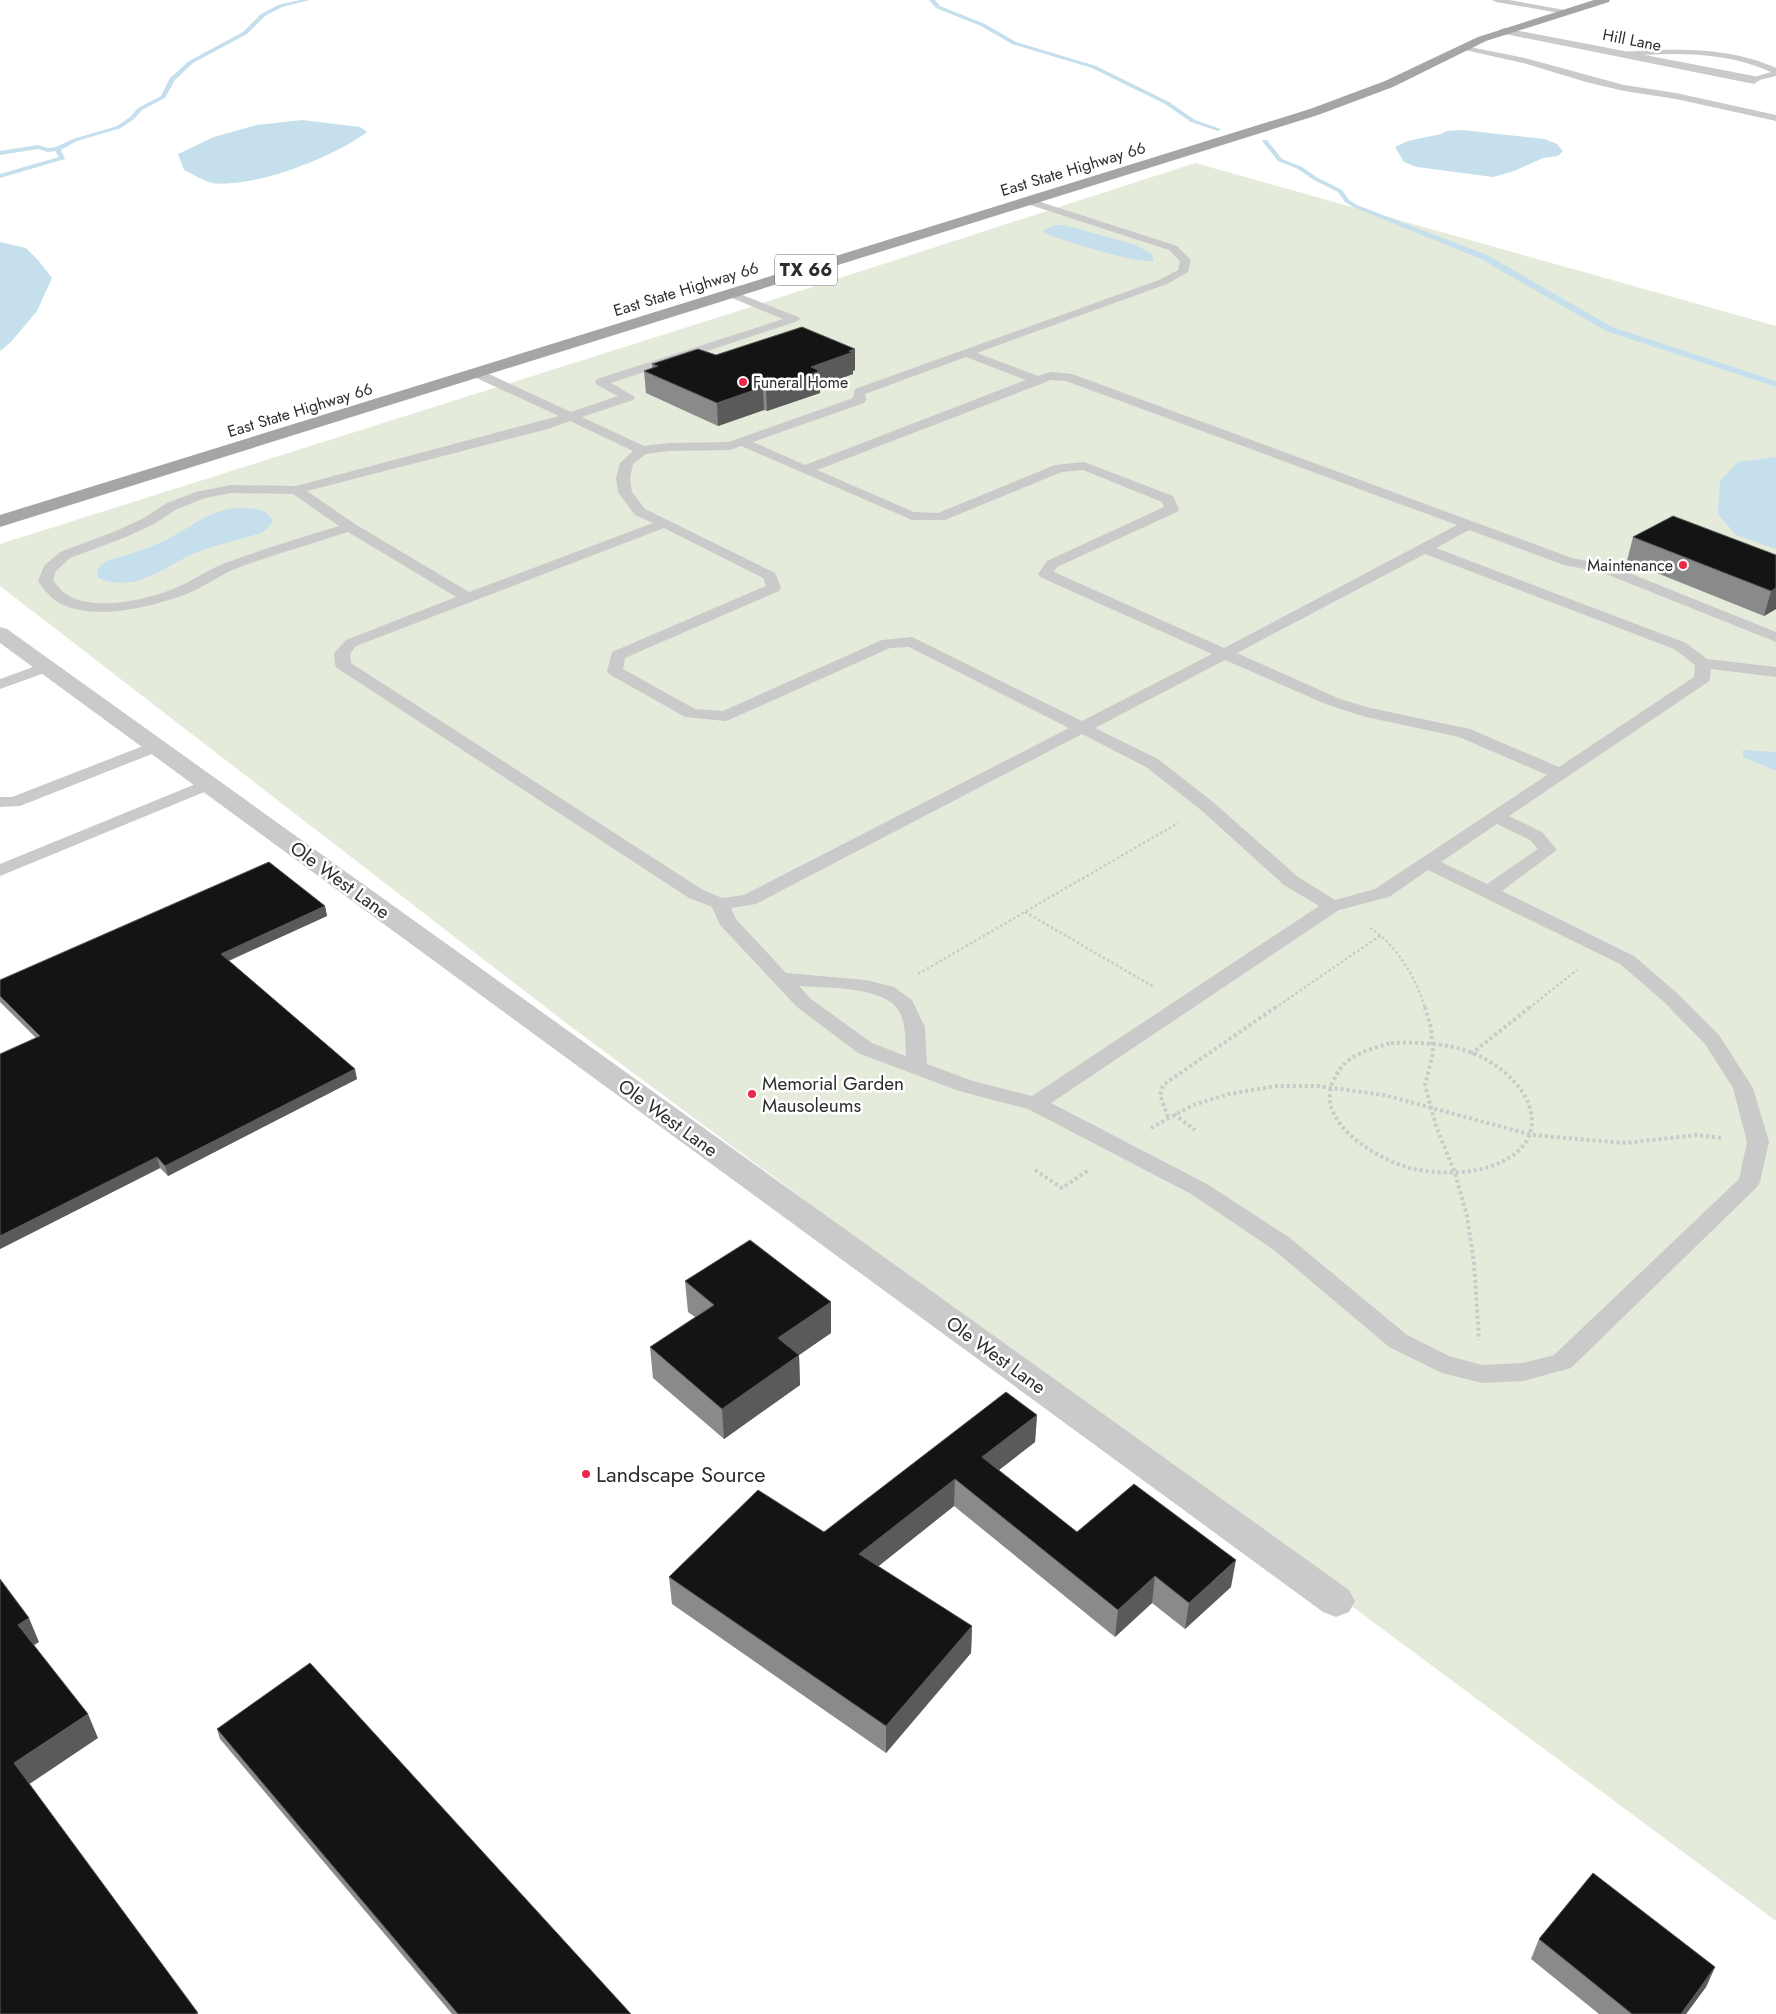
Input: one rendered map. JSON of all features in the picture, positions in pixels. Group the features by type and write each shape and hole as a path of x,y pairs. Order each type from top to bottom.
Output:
{"main road":[{"name":"East State Highway 66","path":"0,521 1356,98 1389,84 1463,47 1504,31 1605,0"}],"street":[{"name":"Hill Lane","path":"1504,31 1754,80"},
{"name":"Ole West Lane","path":"0,633 1336,1601"}],"lane":[{"path":"1496,0 1565,12"},
{"path":"1463,47 1525,61 1624,88 1676,96 1776,118"},
{"path":"1619,54 1686,52 1718,55 1765,65 1776,71 1774,74 1754,80"},
{"path":"476,373 642,450 669,447 730,446 860,400 859,392 1163,282 1183,272 1186,260 1173,248 1028,201"},
{"path":"350,526 235,564 213,573 186,589 162,598 126,606 96,607 73,602 60,597 45,581 49,569 65,555 121,534 150,520 172,506 194,497 231,489 296,490 421,456 488,441 569,417 629,397 600,382 794,319 731,294"},
{"path":"966,353 1036,380"},
{"path":"806,469 1036,380 1051,376 1068,377 1570,562 1604,568 1776,637"},
{"path":"742,442 912,516 940,517 1060,468 1084,466 1168,499 1172,509 1052,564 1045,574 1334,702 1366,712 1464,733 1560,774"},
{"path":"642,450 627,463 623,478 625,492 640,512 770,576 774,588 618,655 616,671 691,714 725,716 887,643 912,642 1152,763 1207,806 1291,881 1332,906"},
{"path":"296,490 350,526 468,598"},
{"path":"665,523 351,642 342,653 343,665 696,894 720,904 749,900 1224,654 1468,525"},
{"path":"1423,548 1680,646 1703,662 1776,672"},
{"path":"1035,1104 1332,906 1382,893 1702,679 1703,662"},
{"path":"0,684 47,667"},
{"path":"0,802 14,802 156,746"},
{"path":"0,871 208,784"},
{"path":"1489,892 1548,850 1536,836 1496,817"},
{"path":"720,904 727,921 804,1003 865,1048 966,1086 1035,1104 1199,1189 1282,1244 1398,1341 1442,1364 1482,1374 1523,1372 1562,1362 1749,1182 1758,1142 1743,1088 1712,1040 1670,997 1627,960 1428,862"},
{"path":"780,978 866,986 887,992 905,1004 916,1027 917,1068"}],"path":[{"path":"887,992 1207,806"},
{"path":"1332,906 1381,935 1402,960 1419,988 1431,1028 1433,1043 1433,1053 1425,1085 1436,1126 1455,1173 1467,1216 1474,1263 1482,1374"},
{"path":"1024,912 1184,1004"},
{"path":"1168,1117 1160,1095 1163,1085 1381,935"},
{"path":"1471,1054 1605,948"},
{"path":"1391,1043 1433,1043 1487,1060 1512,1077 1528,1097 1533,1118 1532,1134 1514,1156 1490,1168 1455,1173 1424,1170 1392,1162 1363,1146 1341,1126 1331,1104 1330,1086 1342,1064 1364,1051 1391,1043"},
{"path":"1035,1170 1062,1188 1174,1114 1193,1105 1228,1094 1276,1086 1330,1086 1384,1095 1532,1134 1625,1143 1697,1135 1758,1142"},
{"path":"1174,1114 1195,1130"}],"green space":[{"path":"1195,163 1776,326 1776,1921 570,1026 0,586 0,544 735,312"}],"water":[{"path":"302,120 360,127 367,132 353,142 314,161 270,176 229,184 212,183 184,170 178,154 214,137 257,125"},
{"path":"1462,130 1544,139 1557,144 1563,151 1558,156 1543,158 1514,171 1493,177 1417,167 1404,162 1395,147 1408,141 1441,134 1446,131"},
{"path":"1055,225 1064,225 1136,245 1152,254 1154,261 1132,259 1098,250 1042,231"},
{"path":"0,242 26,248 52,278 37,311 11,342 0,351"},
{"path":"1776,457 1776,549 1736,535 1718,514 1720,481 1738,462"},
{"path":"236,508 252,508 262,511 267,513 273,521 261,533 198,552 138,580 126,583 98,578 97,571 101,565 109,560 157,544 206,517"},
{"path":"1743,750 1776,752 1776,771 1743,757"}],"building":[{"path":"802,327 855,349 849,351 853,352 811,367 820,371 766,389 763,387 717,403 644,371 658,366 652,364 698,349 716,355"},
{"path":"1673,516 1776,555 1776,588 1771,591 1633,537"},
{"path":"269,862 325,906 221,954 355,1069 165,1166 157,1157 0,1236 0,1054 40,1036 0,996 0,980"},
{"path":"750,1240 831,1302 778,1338 799,1355 722,1409 650,1347 714,1305 685,1281"},
{"path":"1006,1392 1037,1415 982,1457 1077,1532 1134,1484 1236,1560 1189,1603 1155,1576 1118,1610 955,1479 859,1554 972,1626 886,1726 669,1577 758,1490 824,1532"},
{"path":"0,1579 29,1618 18,1625 88,1714 14,1763 198,2013 196,2014 0,2014"},
{"path":"310,1663 631,2014 458,2014 217,1729"},
{"path":"1593,1873 1715,1967 1681,2014 1632,2014 1539,1939"}],"waterway":[{"path":"57,149 75,140 119,127 132,118 140,109 163,97 172,79 191,62 245,33 263,15 280,6 307,0"},
{"path":"932,0 938,7 983,25 1014,43 1094,67 1167,103 1193,121 1218,129"},
{"path":"1265,141 1280,160 1300,168 1316,179 1340,191 1347,201 1355,206 1484,257 1609,329 1776,384"},
{"path":"0,153 38,147 48,150 57,149"},
{"path":"0,176 63,158 57,149"}],"place":[{"name":"Funeral Home","path":"743,382"},
{"name":"Maintenance","path":"1683,565"},
{"name":"Memorial Garden Mausoleums","path":"752,1094"},
{"name":"Landscape Source","path":"586,1474"}]}
